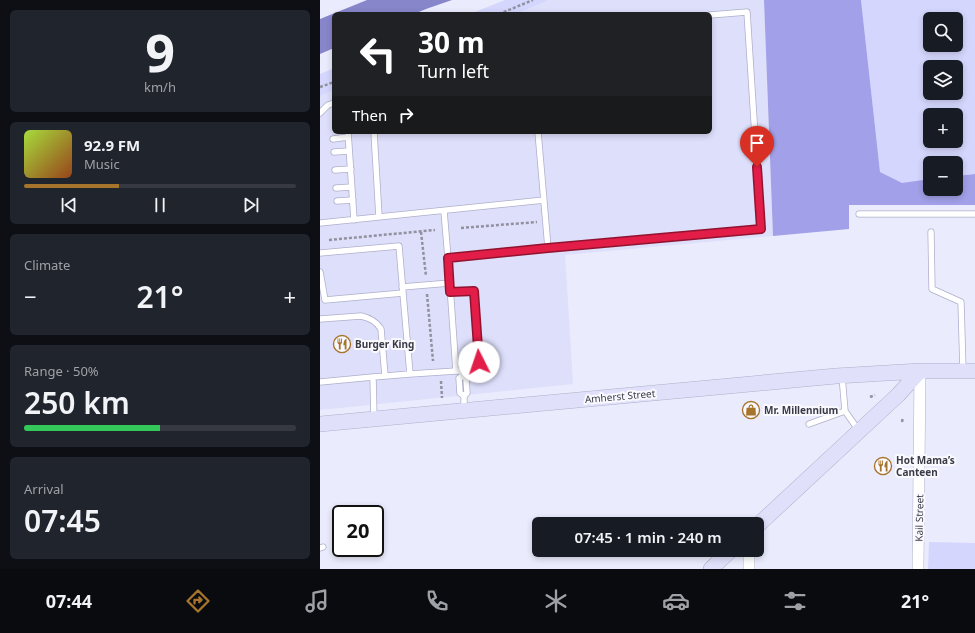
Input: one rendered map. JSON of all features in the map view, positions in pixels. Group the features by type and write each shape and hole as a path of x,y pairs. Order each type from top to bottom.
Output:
{"street":[{"name":"Amherst Street","path":"320,424 842,376 920,371 969,371"},
{"path":"764,519 898,395 920,371"},
{"name":"Kail Street","path":"918,569 920,371"},
{"path":"712,569 724,557"},
{"path":"749,557 749,569"}],"lane":[{"path":"448,258 761,229 747,12 712,15"},
{"path":"320,113 332,103"},
{"path":"374,134 379,217"},
{"path":"538,134 548,248"},
{"path":"333,139 348,135 354,220"},
{"path":"334,152 349,151"},
{"path":"335,170 350,168"},
{"path":"336,188 352,187"},
{"path":"338,201 353,200"},
{"path":"320,223 544,200"},
{"path":"444,211 450,292 460,373 466,378 467,393 464,396 464,411"},
{"path":"859,214 975,214"},
{"path":"931,232 932,289 961,302 969,371"},
{"path":"320,253 399,246 410,374"},
{"path":"320,272 322,300 450,283"},
{"path":"320,382 410,374 460,373 479,362 474,291 450,292"},
{"path":"320,319 362,316 374,320 381,328 385,376"},
{"path":"842,376 845,411 859,431"},
{"path":"373,377 374,419"},
{"path":"809,424 845,411"}],"path":[{"path":"504,12 533,0"},
{"path":"320,88 332,83"},
{"path":"461,228 534,222"},
{"path":"329,240 435,230"},
{"path":"421,232 426,278"},
{"path":"427,294 433,361"},
{"path":"441,382 442,398"},
{"path":"870,397 875,395"},
{"path":"902,422 903,417"}],"shaded area":[{"path":"367,0 452,0 419,12 337,12"},
{"path":"505,0 549,0 521,12 475,12"},
{"path":"549,0 764,0 773,236 565,255 573,384 320,410 320,96 332,91 332,134 712,134 712,12 521,12"},
{"path":"764,0 861,0 880,172 902,183 923,180 923,196 963,196 963,175 975,174 975,205 849,205 849,229 773,236"},
{"path":"861,0 975,0 975,174 963,175 963,156 923,156 923,180 902,184 880,172"},
{"path":"332,14 332,49 320,54 320,19"},
{"path":"332,69 332,91 320,96 320,74"},
{"path":"929,542 975,543 975,569 928,569"}],"place":[{"name":"Burger King","path":"342,344"},
{"name":"Mr. Millennium","path":"751,410"},
{"name":"Hot Mama’s Canteen","path":"883,466"}],"route":[{"path":"479,362 474,291 450,292 448,258 761,229 757,167"}]}
